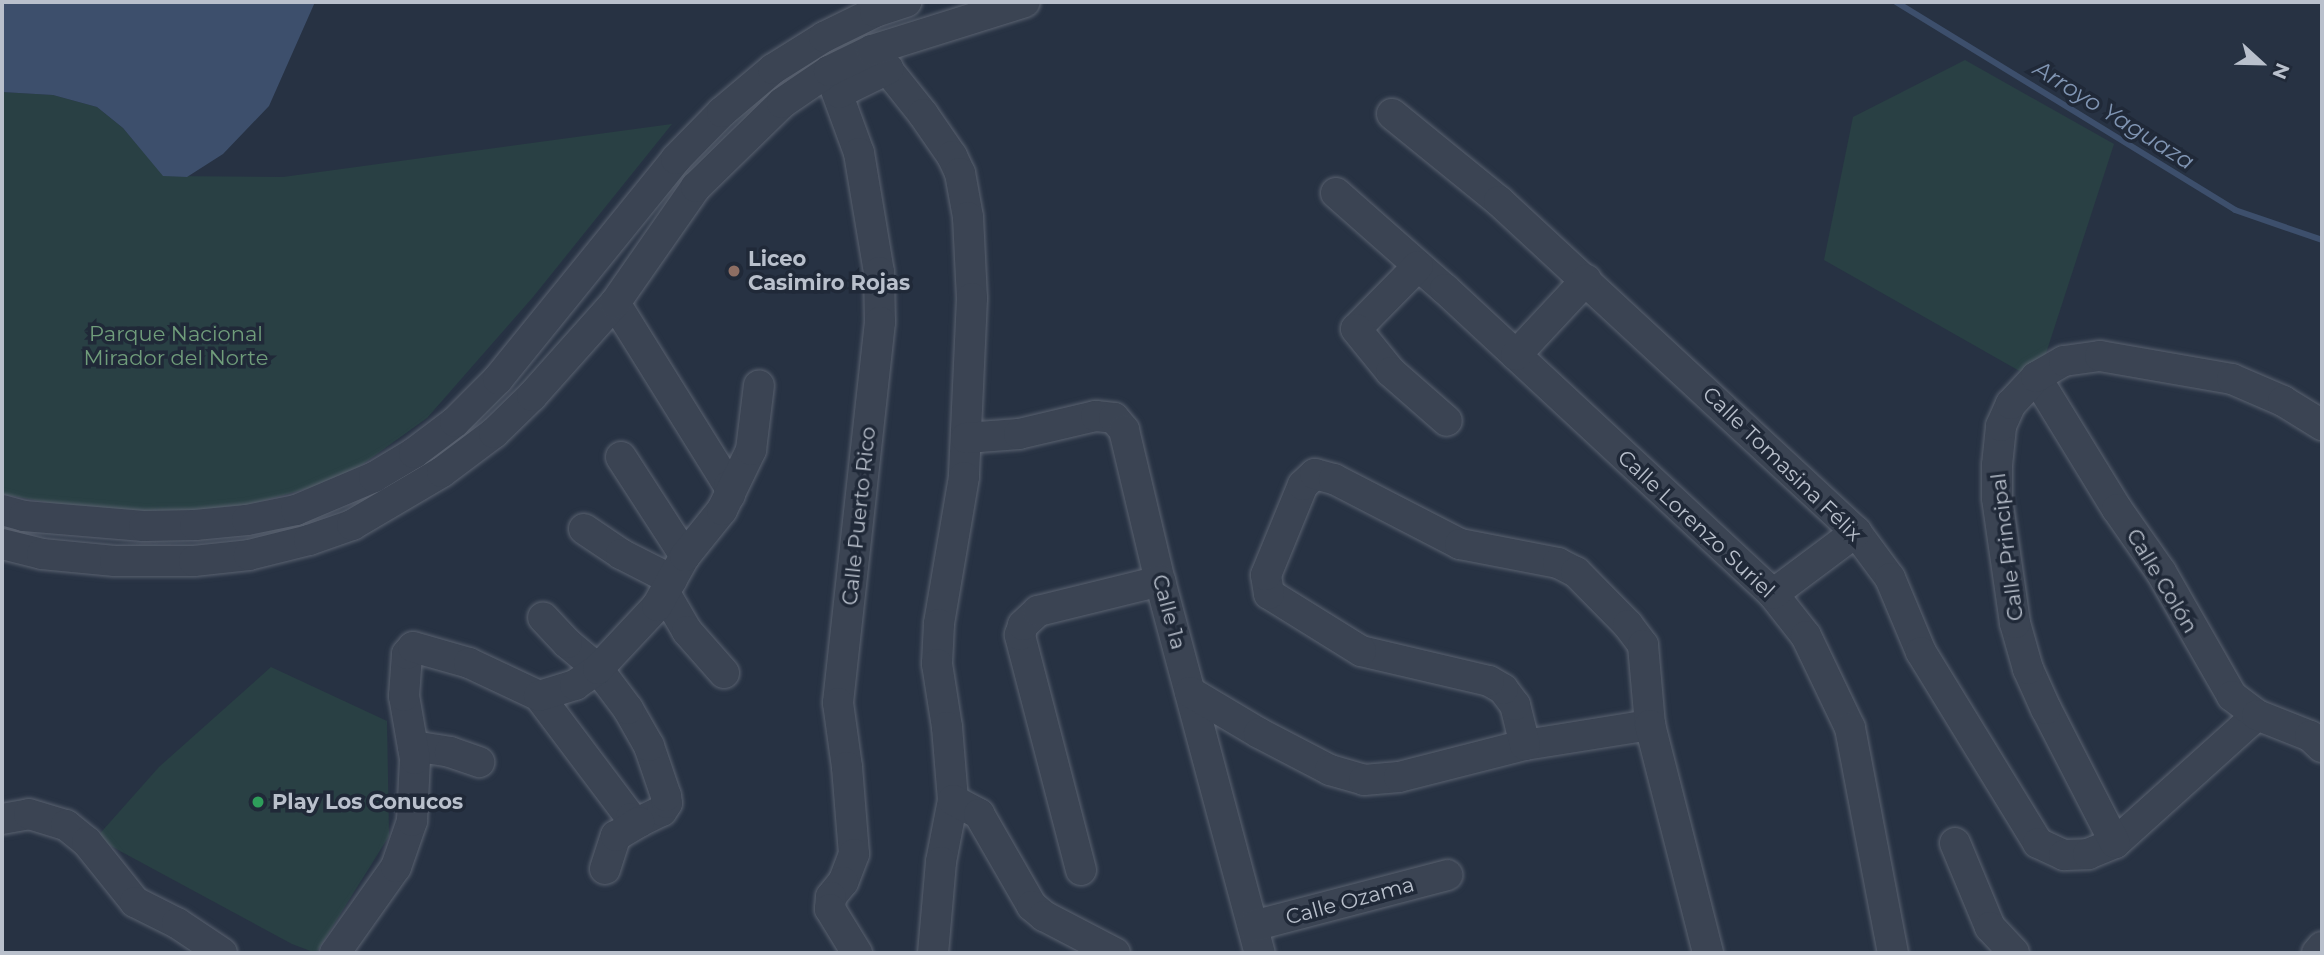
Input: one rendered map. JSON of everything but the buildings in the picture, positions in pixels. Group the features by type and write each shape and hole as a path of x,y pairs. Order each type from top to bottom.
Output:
{"street":[{"path":"2,510 24,516 97,522 195,525 247,520 296,510 374,477 414,453 455,422 498,379 676,159 722,112 773,69 824,37 875,12 906,2"},
{"path":"2,544 42,554 115,561 194,561 249,555 309,540 352,525 442,472 494,433 532,396 615,303 696,187 782,103 1025,2"},
{"path":"880,60 941,138 960,173 965,194 972,298 964,477 937,642 937,664 947,727 953,800 941,862 933,953"},
{"name":"Calle Puerto Rico","path":"834,82 859,153 879,272 880,323 838,704 847,767 853,854 844,882 831,897 831,909 857,953"},
{"name":"Calle Tomasina Félix","path":"1392,114 1499,201 1856,531 1890,578 1922,652 2038,843 2064,855 2088,854 2115,843 2257,715"},
{"name":"Calle Lorenzo Suriel","path":"1336,193 1516,355 1773,594 1806,636 1850,728 1893,953"},
{"path":"1418,266 1348,321 1391,372 1447,421"},
{"path":"1516,355 1586,280"},
{"path":"615,303 729,486 730,495"},
{"name":"Calle Principal","path":"2115,843 2046,709 2028,669 2015,623 1997,498 2001,426 2011,404 2036,377 2064,361 2101,356 2172,366 2232,379 2283,401 2322,425"},
{"name":"Calle Colón","path":"2036,377 2161,572 2232,696 2257,715 2309,736 2322,747"},
{"path":"539,696 575,685 598,669 657,606 730,495 751,450 759,385"},
{"name":"Calle 1a","path":"966,438 1019,434 1084,417 1114,418 1125,430 1160,582 1257,940"},
{"path":"621,457 674,577 687,631 724,673"},
{"path":"1525,745 1515,705 1503,690 1489,681 1362,651 1269,594 1266,575 1303,485 1315,474 1334,479 1460,544 1558,563 1576,572 1628,625 1643,645 1650,725 1707,953"},
{"path":"584,528 621,554 674,577"},
{"path":"1773,594 1856,531"},
{"path":"1081,870 1020,635 1023,625 1038,611 1160,582"},
{"path":"543,617 566,643 598,669 628,709 649,747 666,796 667,803 662,811 615,836 605,869"},
{"path":"335,953 396,867 412,821 413,746 404,696 407,654 413,647 469,663 539,696 631,818 639,822"},
{"path":"1190,692 1271,740 1331,769 1364,780 1399,777 1525,745 1650,725"},
{"path":"413,746 450,752 479,762"},
{"path":"953,800 979,814 1032,906 1044,916 1115,953"},
{"path":"2,819 29,814 66,825 87,842 135,902 177,923 222,953"},
{"path":"1955,843 1990,927 2014,953"},
{"name":"Calle Ozama","path":"1257,940 1447,875"},
{"path":"2317,953 2322,947"}],"green space":[{"path":"1965,60 2114,144 2037,381 1824,260 1853,117"},
{"name":"Parque Nacional Mirador del Norte","path":"2,92 53,95 97,107 123,128 164,176 283,177 672,124 533,297 427,418 342,479 200,518 78,508 2,494"},
{"name":"Play Los Conucos","path":"271,667 387,721 389,836 316,953 292,944 96,838 159,767"}],"water":[{"path":"2,2 315,2 269,106 223,154 187,177 163,176 123,128 97,107 53,95 2,92"}],"waterway":[{"name":"Arroyo Yaguaza","path":"1896,2 2235,210 2322,240"}],"place":[{"name":"Liceo Casimiro Rojas","path":"734,271"},
{"name":"Play Los Conucos","path":"258,802"}]}
